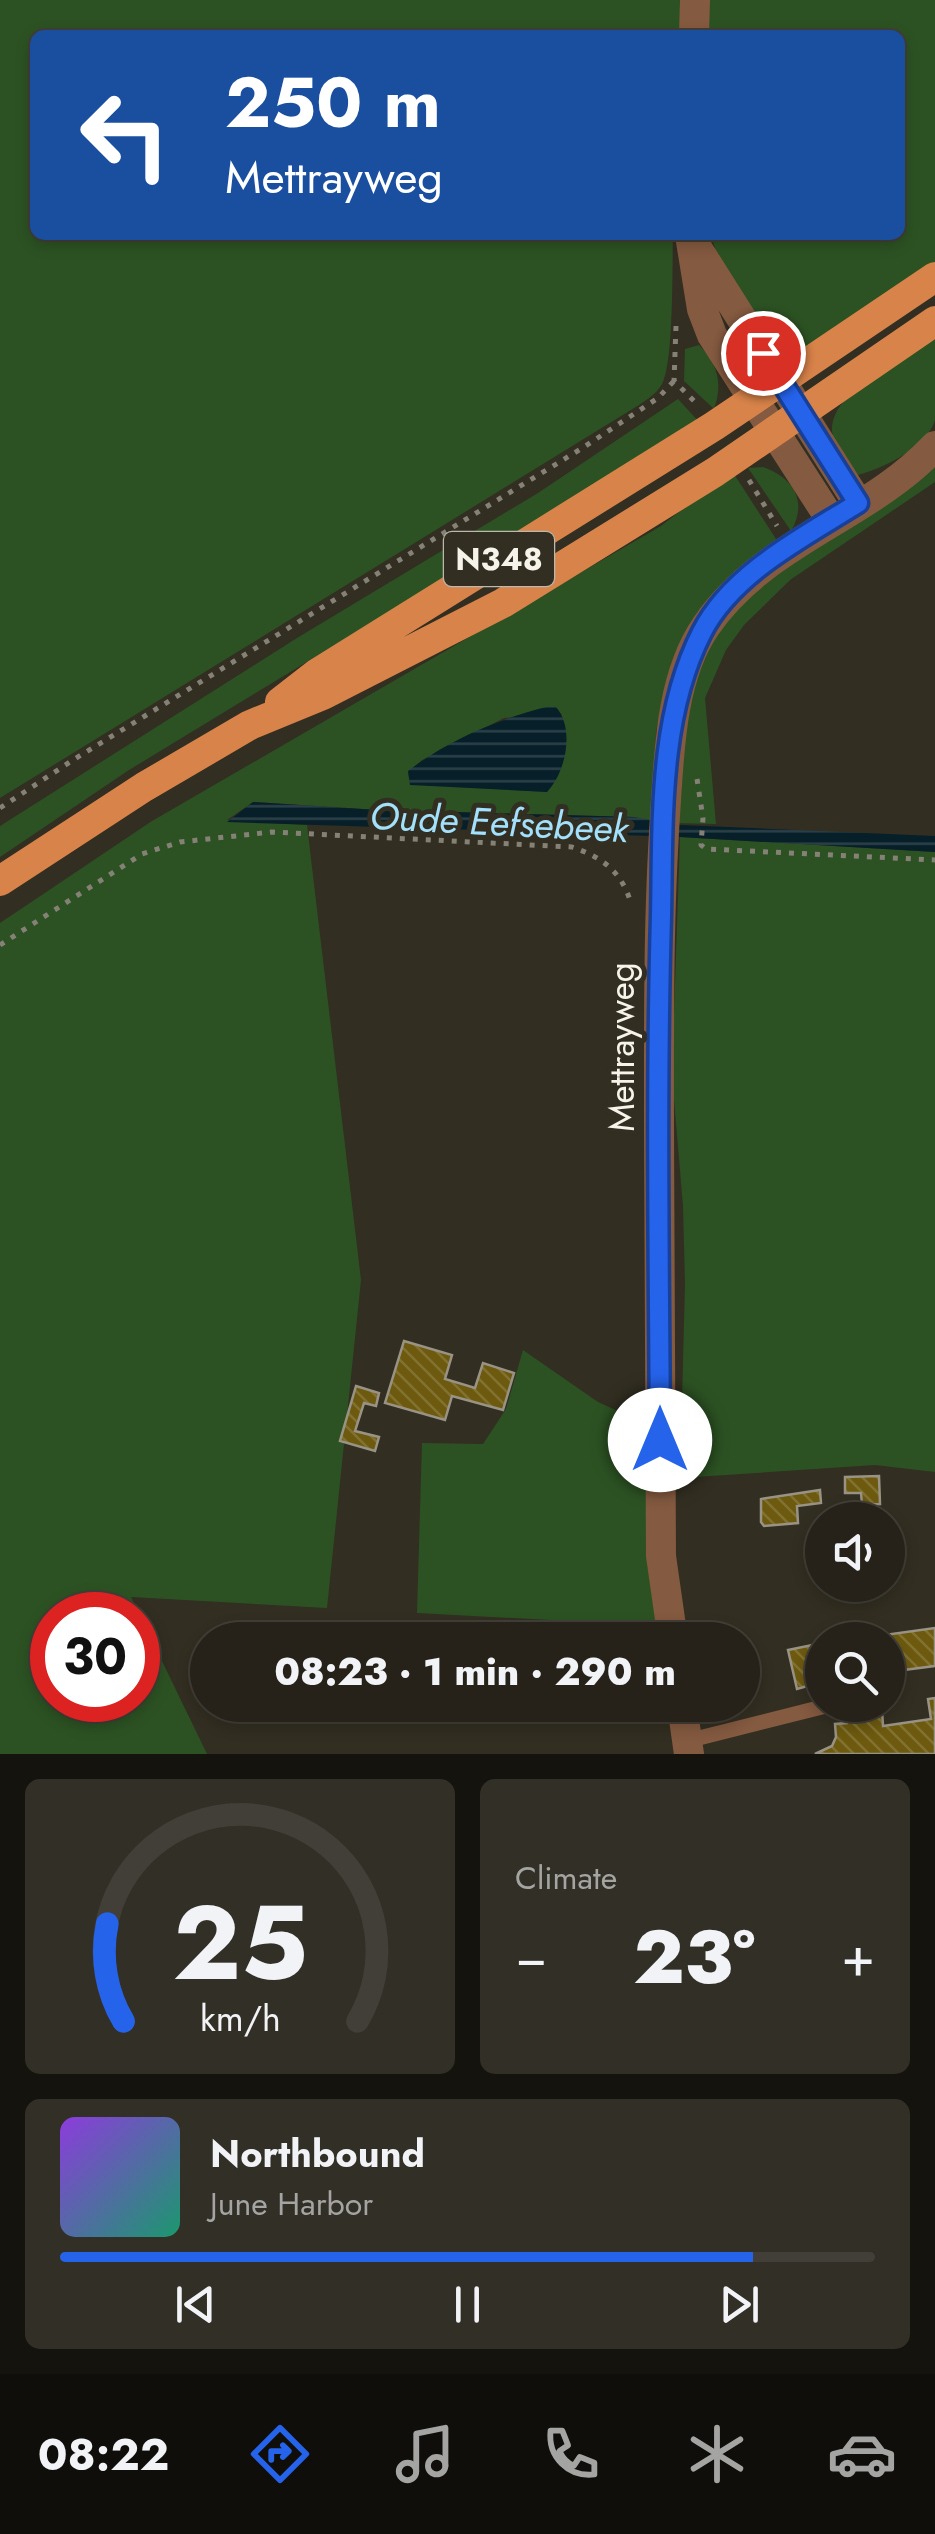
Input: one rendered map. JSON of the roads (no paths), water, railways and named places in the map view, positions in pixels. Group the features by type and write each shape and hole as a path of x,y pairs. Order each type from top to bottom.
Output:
{"main road":[{"name":"N348","path":"250,726 316,674 753,400 935,277"},
{"name":"N348","path":"0,882 144,787 250,726 323,695 503,603 802,415 935,322"}],"street":[{"path":"694,30 695,0"},
{"path":"691,240 702,310 712,335 832,520"},
{"path":"692,240 858,503"},
{"name":"Mettrayweg","path":"670,1622 661,1556 659,978 673,715 702,630 730,594 789,546 916,466 935,446"},
{"path":"684,1722 688,1747"}],"lane":[{"path":"688,1747 805,1712"}],"water":[{"path":"546,707 556,707 567,738 559,773 547,792 410,785 408,771 457,740"},
{"name":"Oude Eefsebeek","path":"253,802 378,810 634,817 681,825 935,836 935,852 680,837 227,822"}]}
